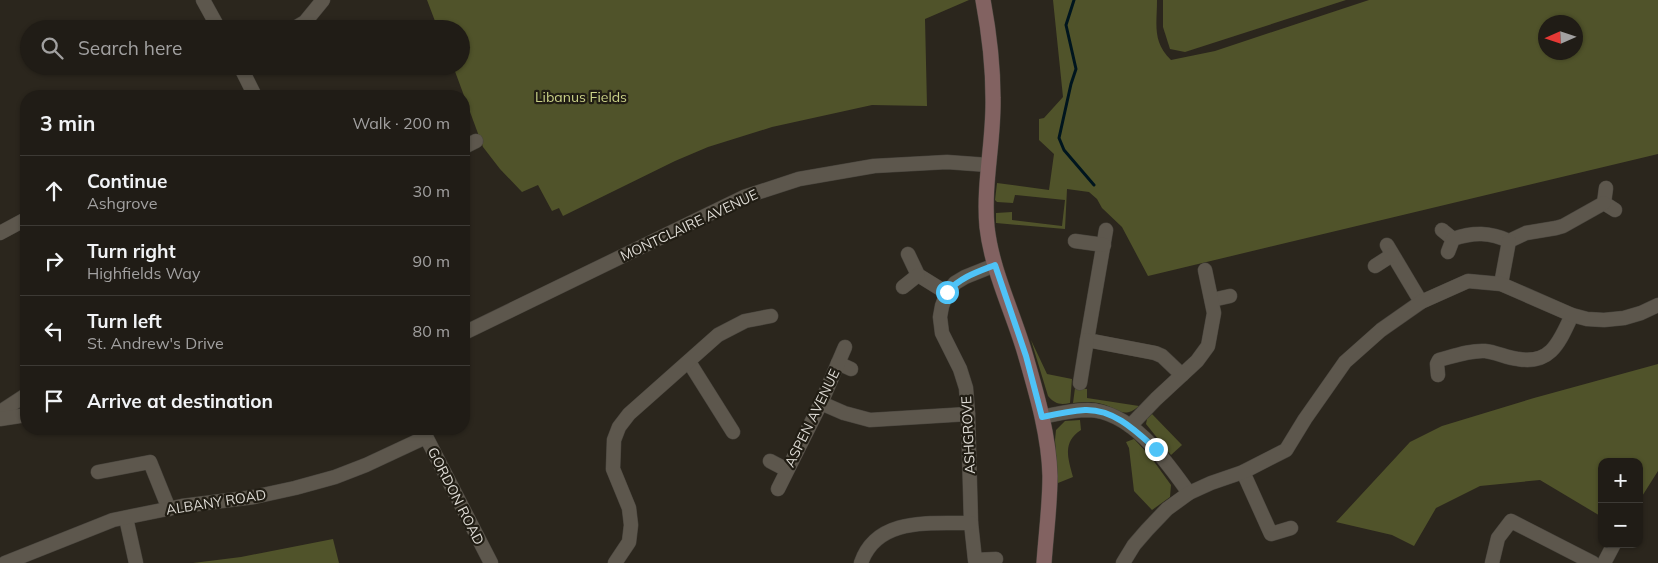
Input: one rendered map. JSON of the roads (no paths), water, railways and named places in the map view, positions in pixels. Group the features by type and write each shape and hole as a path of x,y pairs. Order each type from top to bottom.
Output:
{"main road":[{"path":"983,0 993,98 988,165 987,226 995,265 1026,356 1042,417 1050,474 1044,563"}],"street":[{"path":"204,0 214,20"},
{"path":"307,20 323,0"},
{"path":"244,75 252,90"},
{"name":"MONTCLAIRE AVENUE","path":"470,330 735,201 799,179 874,166 947,162 988,165"},
{"path":"1509,241 1526,232 1563,226 1609,207 1606,188"},
{"path":"0,234 20,223"},
{"path":"1080,383 1106,230"},
{"path":"1442,230 1450,246 1462,236 1488,234 1509,241"},
{"path":"1075,241 1104,245"},
{"path":"1501,284 1509,241"},
{"path":"1375,266 1390,250 1422,302"},
{"path":"908,254 918,275 947,292 955,283 965,277 995,265"},
{"path":"1130,426 1197,361 1208,346 1214,312 1205,270"},
{"path":"903,287 918,275"},
{"path":"1123,563 1134,545 1167,509 1211,482 1243,472 1286,450 1345,362 1381,330 1422,302 1468,282 1501,284 1572,315 1604,320 1624,318 1658,305"},
{"name":"ASHGROVE","path":"947,292 942,306 940,326 960,369 966,388 971,523 975,560 996,559"},
{"path":"1212,300 1230,296"},
{"path":"1438,375 1437,364 1439,360 1482,351 1529,360 1546,356 1558,344 1572,315"},
{"path":"615,563 629,542 631,525 629,508 613,469 614,440 619,427 629,414 718,335 745,322 771,316"},
{"path":"1087,340 1155,353 1162,356 1182,374"},
{"name":"ASPEN AVENUE","path":"778,489 821,403 845,347"},
{"path":"689,362 733,432"},
{"path":"838,363 851,369"},
{"path":"0,412 20,399"},
{"path":"821,403 844,413 870,420 968,414"},
{"path":"1042,417 1087,410 1110,414 1130,426 1156,449 1189,494"},
{"path":"0,420 20,416"},
{"name":"ALBANY ROAD","path":"5,563 112,520 169,509 254,497 319,481 366,465 420,435"},
{"name":"GORDON ROAD","path":"425,435 491,563"},
{"path":"770,461 787,470"},
{"path":"98,472 150,462 169,509"},
{"path":"1243,472 1271,534 1291,528"},
{"path":"126,518 136,563"},
{"path":"1492,563 1498,538 1511,521 1593,563"},
{"path":"861,563 868,548 878,538 888,531 901,526 971,523"},
{"path":"1604,563 1612,548"}],"waterway":[{"path":"1074,0 1066,25 1076,69 1059,138 1064,150 1094,185"}],"park label":[{"name":"Libanus Fields","path":"581,97"}]}
